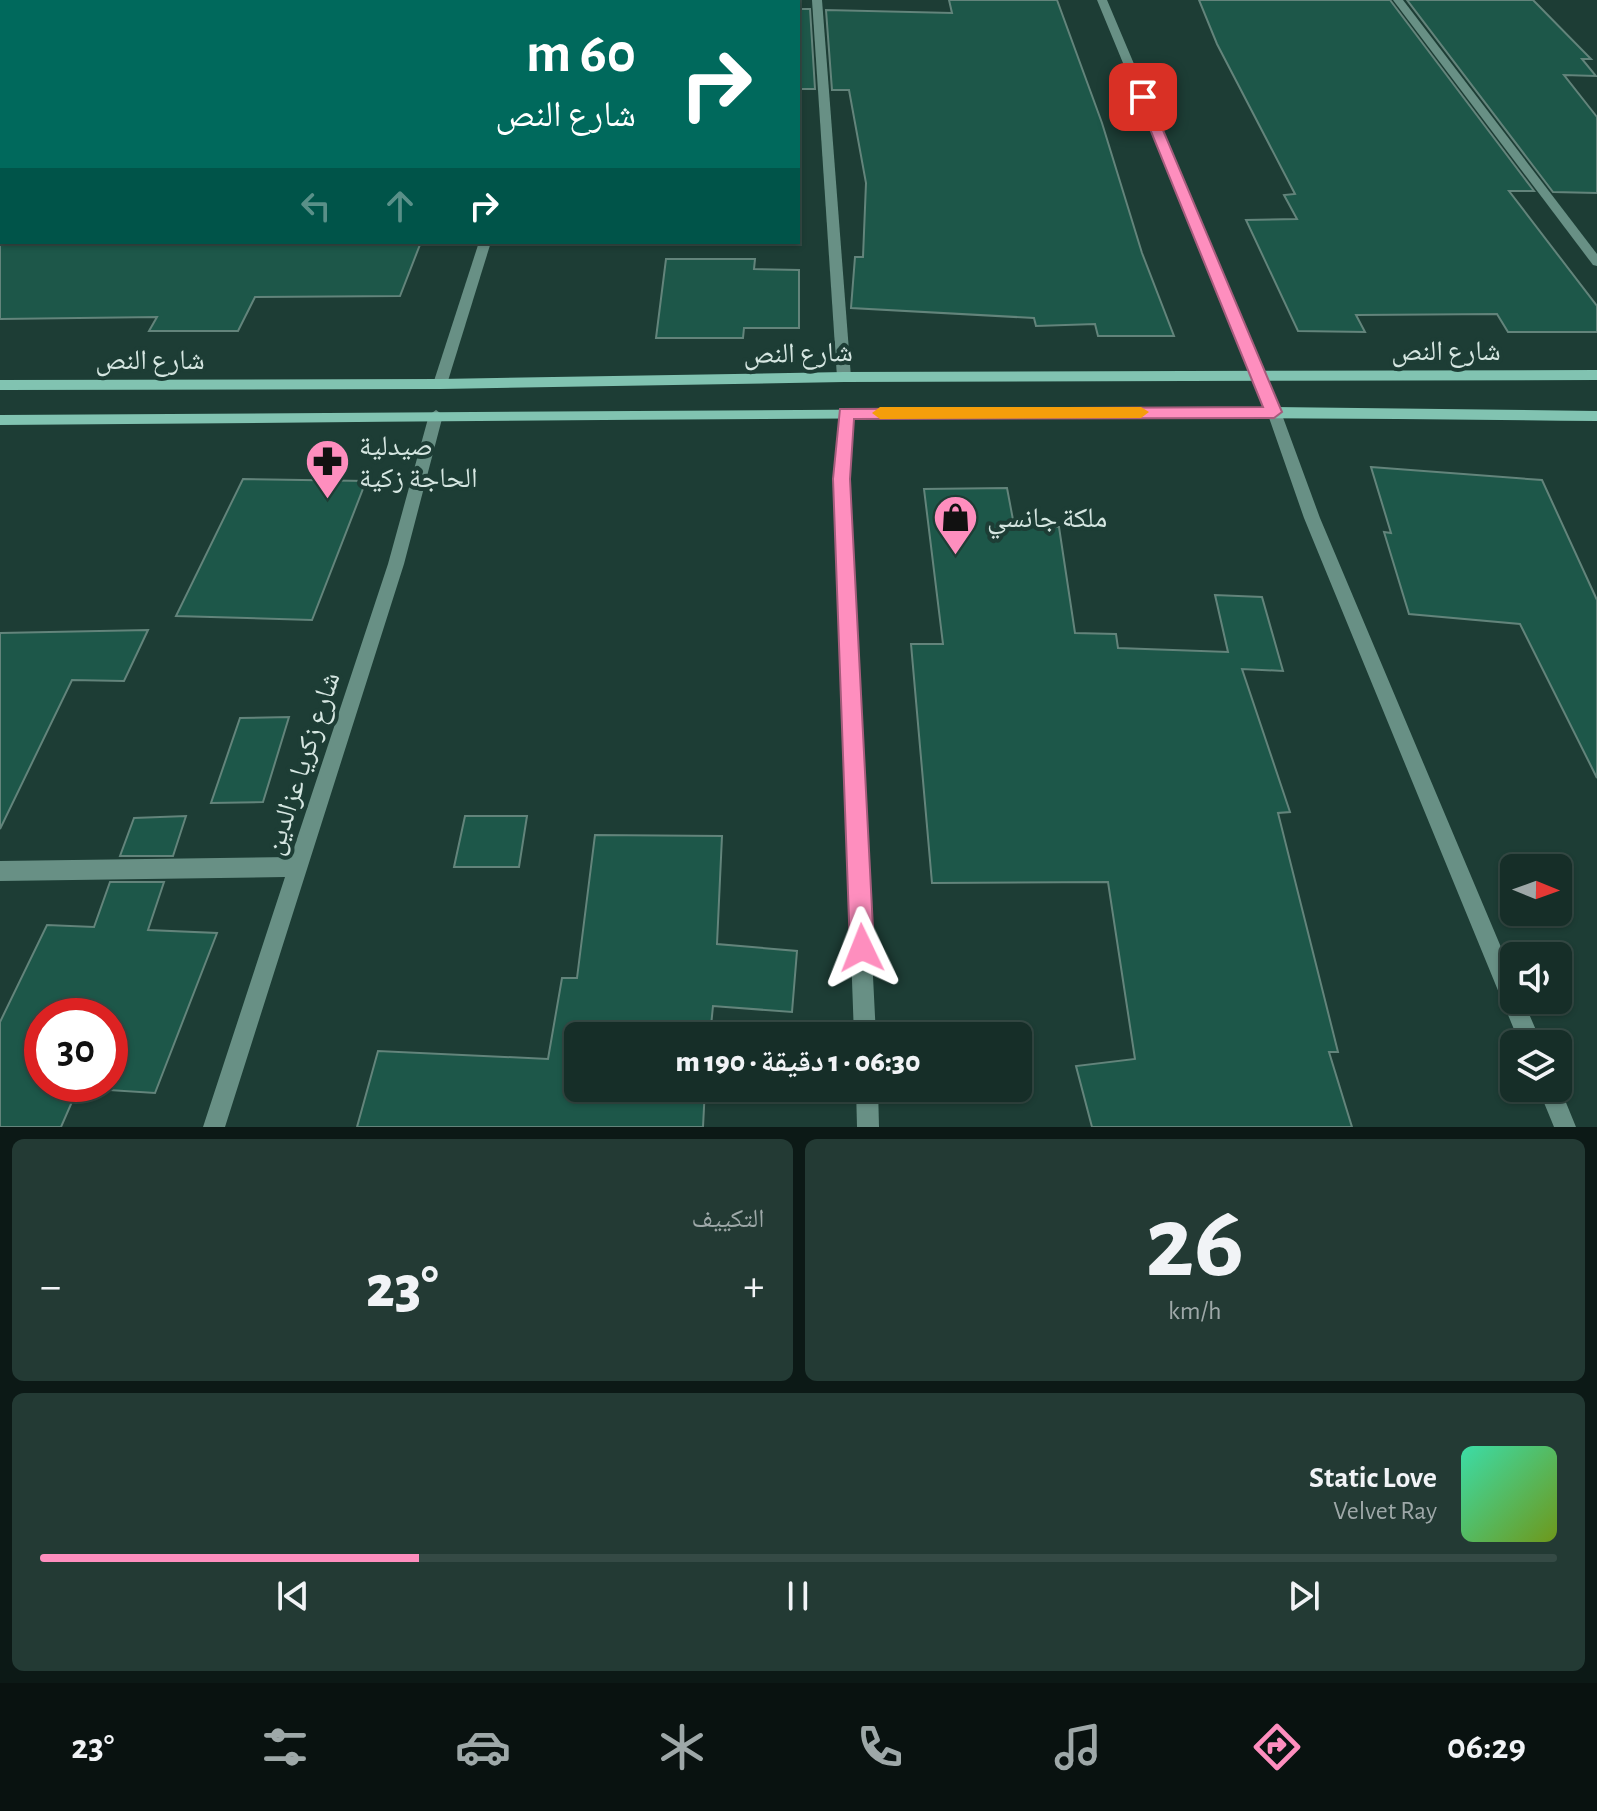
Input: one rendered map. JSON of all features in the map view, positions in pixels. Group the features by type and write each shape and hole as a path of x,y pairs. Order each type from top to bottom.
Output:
{"main road":[{"name":"شارع النص","path":"0,385 440,384 844,377 1597,375"},
{"name":"شارع النص","path":"0,420 846,413 1274,412 1597,416"}],"street":[{"path":"817,0 844,377"},
{"path":"1102,0 1274,412 1312,518 1525,1030"},
{"path":"1398,0 1597,262"},
{"path":"440,384 484,244"},
{"path":"846,413 841,479 864,1022"},
{"name":"شارع زكريا عزالدين","path":"214,1127 396,564 436,415"},
{"path":"0,871 296,867"},
{"path":"867,1102 868,1127"},
{"path":"1555,1102 1565,1127"}],"building":[{"path":"949,0 1057,0 1102,123 1142,253 1174,336 1098,336 1095,324 1036,326 1034,318 851,308 855,257 863,257 866,183 849,90 832,90 826,10 952,13"},
{"path":"1199,0 1390,0 1534,191 1509,191 1597,306 1597,332 1508,332 1497,314 1356,315 1365,332 1298,331 1246,220 1297,219 1284,195 1295,194 1217,44"},
{"path":"1407,0 1533,0 1591,59 1582,59 1596,76 1564,75 1597,117 1597,193 1553,192"},
{"path":"800,9 810,9 815,89 800,89"},
{"path":"0,244 420,244 400,296 255,297 238,331 149,331 157,317 0,319"},
{"path":"666,259 755,259 754,269 799,270 799,328 744,328 743,338 656,338"},
{"path":"1371,467 1542,480 1597,600 1597,778 1520,624 1409,614 1384,532 1391,533"},
{"path":"243,479 366,481 312,620 176,616"},
{"path":"1007,488 1014,525 1059,527 1075,633 1116,634 1118,648 1228,652 1215,595 1262,597 1283,671 1242,669 1290,812 1278,813 1338,1052 1329,1052 1352,1127 1092,1127 1076,1066 1135,1059 1108,882 932,883 911,644 943,644 924,489"},
{"path":"148,630 124,681 72,680 0,829 0,633"},
{"path":"289,717 263,802 211,803 240,718"},
{"path":"186,816 173,856 120,856 134,818"},
{"path":"465,816 527,816 519,867 454,867"},
{"path":"595,835 722,836 717,944 797,951 792,1012 713,1006 711,1022 564,1022 564,1102 704,1102 703,1127 357,1127 378,1051 548,1059 562,978 577,978"},
{"path":"110,882 164,882 148,930 217,933 155,1093 128,1091 128,998 24,998 24,1102 72,1102 61,1127 0,1127 0,1022 47,925 94,927"}],"slow traffic":[{"path":"880,413 1141,412"}],"place":[{"name":"صيدلية الحاجة زكية","path":"328,500"},
{"name":"ملكة جانسي","path":"956,556"}],"route":[{"path":"862,948 841,479 846,413 1274,412 1143,97"}]}
